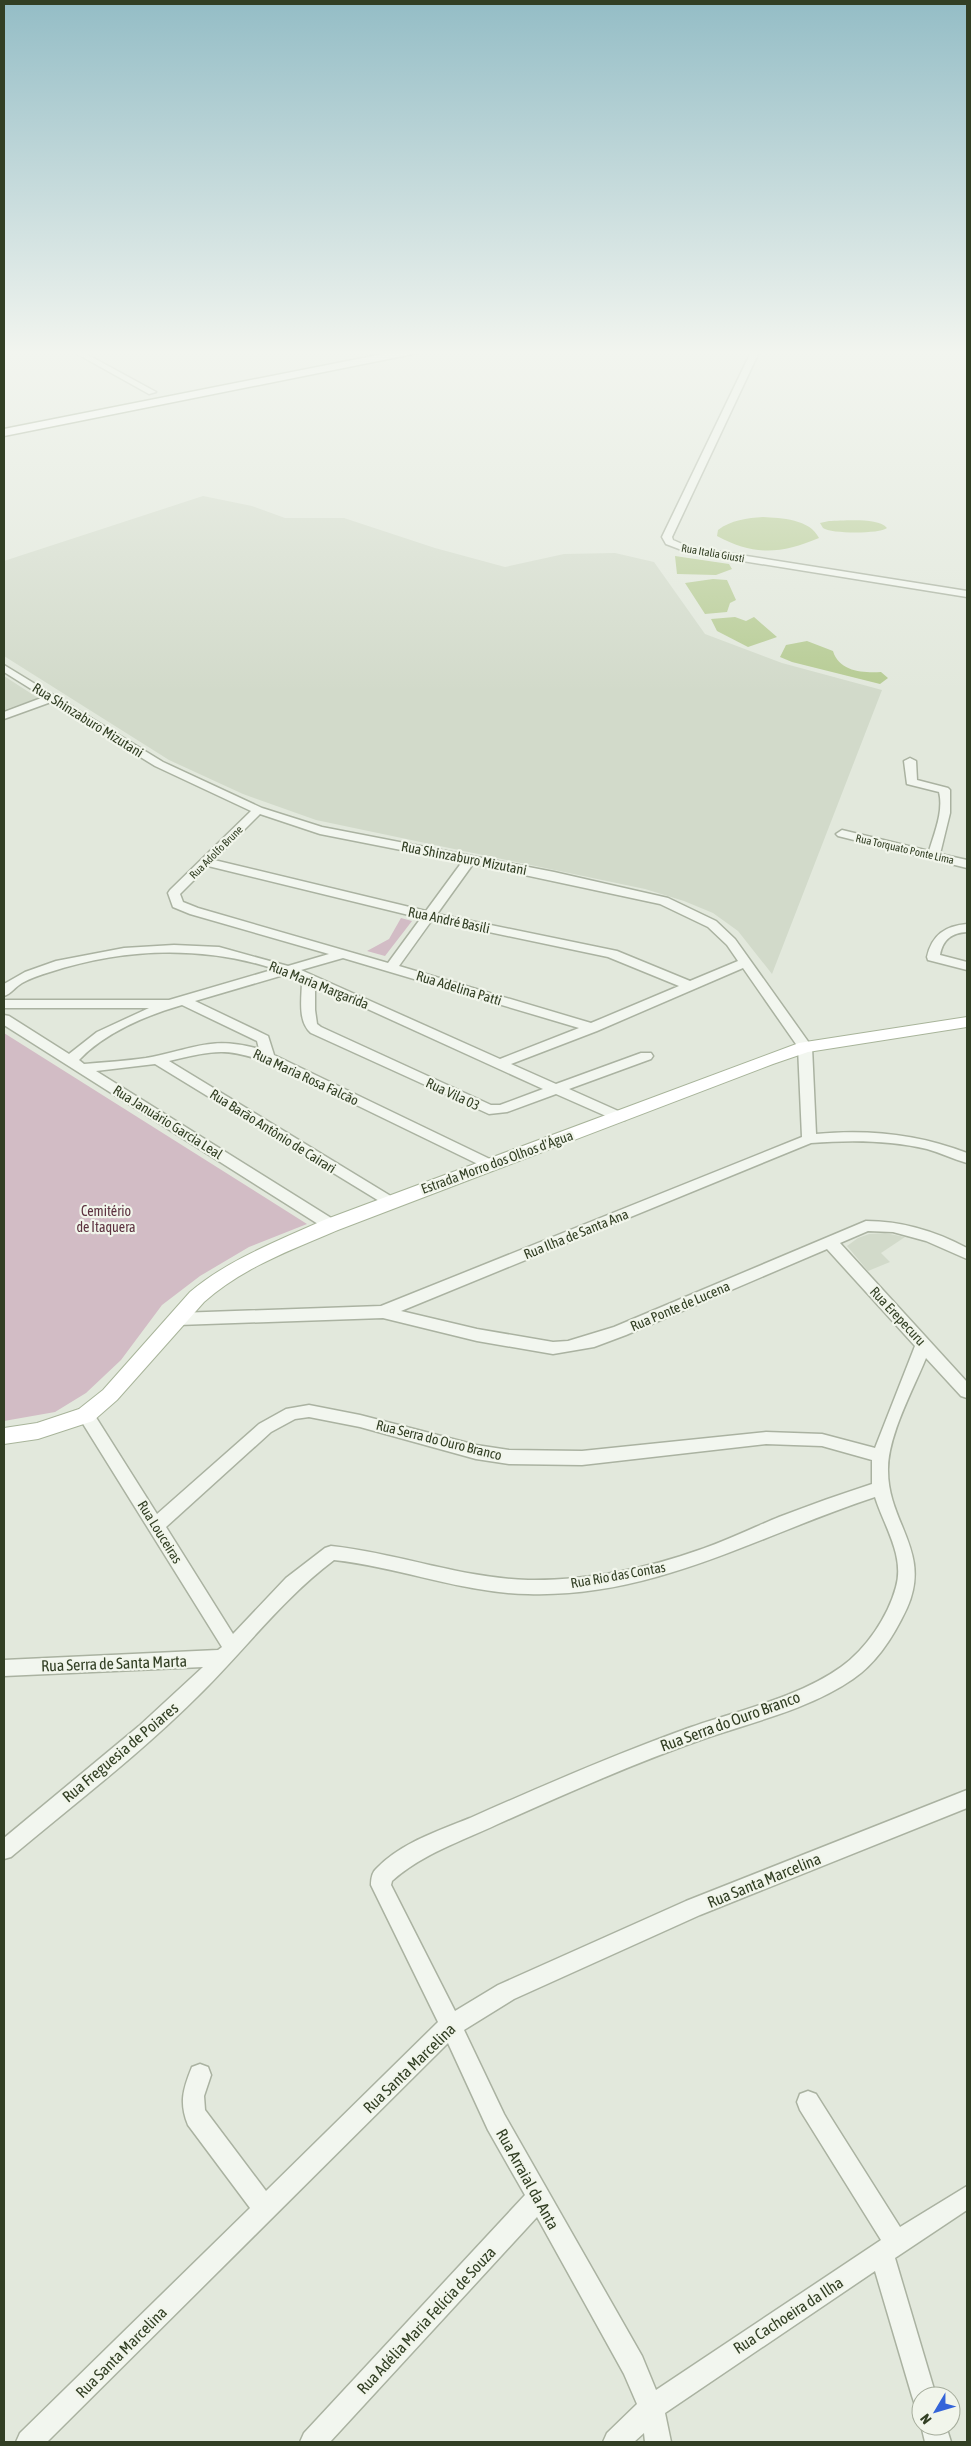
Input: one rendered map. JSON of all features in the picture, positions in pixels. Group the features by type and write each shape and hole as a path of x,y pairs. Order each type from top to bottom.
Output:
{"main road":[{"name":"Estrada Morro dos Olhos d'Água","path":"86,1415 110,1395 202,1292 233,1271 332,1224 805,1047 967,1022"},
{"path":"4,1436 38,1431 86,1415"}],"street":[{"name":"Rua Italia Giusti","path":"702,464 667,537 669,542 687,549 967,594"},
{"name":"Rua Shinzaburo Mizutani","path":"4,668 180,776 258,810 320,830 470,859 664,901 712,924 731,942 805,1047"},
{"path":"4,716 52,698"},
{"path":"910,761 911,782 944,790 946,794 944,815 933,857"},
{"name":"Rua Adolfo Brune","path":"174,893 258,810"},
{"name":"Rua Torquato Ponte Lima","path":"842,834 967,864"},
{"path":"391,968 470,859"},
{"name":"Rua André Basili","path":"207,862 429,916 612,954 687,985"},
{"name":"Rua Adelina Patti","path":"174,893 177,904 194,912 592,1028"},
{"path":"967,928 951,931 940,937 937,941 933,957 967,966"},
{"name":"Rua Maria Margarida","path":"5,999 12,984 44,970 74,960 109,954 182,950 222,951 287,969 309,978 620,1117"},
{"path":"76,1065 83,1046 99,1035 170,1004 343,954"},
{"path":"500,1064 592,1028 687,985 746,962"},
{"name":"Rua Vila 03","path":"309,978 310,1022 316,1030 481,1108 502,1109 646,1056"},
{"path":"5,999 170,1004"},
{"path":"183,1000 263,1039 268,1058"},
{"name":"Rua Januário Garcia Leal","path":"4,1019 332,1224"},
{"name":"Rua Maria Rosa Falcão","path":"76,1065 129,1065 226,1046 254,1052 489,1164"},
{"path":"805,1047 809,1139"},
{"name":"Rua Barão Antônio de Cairari","path":"158,1060 389,1202"},
{"name":"Rua Ilha de Santa Ana","path":"178,1319 382,1312 809,1139 866,1135 890,1138 954,1152 967,1158"},
{"name":"Rua Ponte de Lucena","path":"382,1312 529,1345 568,1347 620,1332 866,1226 884,1225 926,1236 967,1254"},
{"name":"Rua Erepecuru","path":"829,1241 967,1392"},
{"path":"881,1488 879,1468 886,1440 924,1344"},
{"name":"Rua Serra do Ouro Branco","path":"156,1525 265,1428 281,1418 299,1412 338,1416 476,1452 509,1457 582,1458 766,1438 822,1440 882,1456"},
{"name":"Rua Louceiras","path":"86,1415 156,1525 228,1654"},
{"name":"Rua Serra do Ouro Branco","path":"396,1916 381,1885 382,1876 403,1860 468,1828 607,1767 802,1696 848,1672 883,1633 906,1592 906,1557 900,1533 881,1488"},
{"name":"Rua Rio das Contas","path":"228,1654 283,1592 312,1566 331,1553 390,1560 499,1584 528,1587 580,1583 659,1569 703,1556 798,1517 881,1488"},
{"name":"Rua Serra de Santa Marta","path":"4,1668 228,1654"},
{"name":"Rua Freguesia de Poiares","path":"4,1850 162,1716 228,1654"},
{"name":"Rua Santa Marcelina","path":"29,2442 450,2026 506,1992 693,1908 967,1800"},
{"name":"Rua Arraial da Anta","path":"396,1916 476,2082 633,2365 651,2408 658,2442"},
{"path":"200,2075 192,2092 191,2105 196,2117 265,2209"},
{"path":"808,2102 890,2248 922,2386"},
{"name":"Rua Cachoeira da Ilha","path":"616,2442 651,2408 967,2197"},
{"name":"Rua Adélia Maria Felícia de Souza","path":"313,2442 539,2198"}],"shaded area":[{"path":"203,496 252,506 285,518 344,518 435,548 505,567 564,554 615,553 654,562 705,634 782,663 882,690 772,974 738,931 713,913 684,901 645,889 316,820 243,794 169,760 4,656 4,561"},
{"path":"763,517 786,519 802,523 815,532 819,538 780,550 756,550 743,547 717,536 718,530 728,524 745,519"},
{"path":"829,521 868,521 876,522 887,528 866,532 845,532 828,530 823,528 820,523"},
{"path":"675,556 729,564 732,569 716,575 677,574"},
{"path":"713,579 727,580 736,600 730,603 727,612 705,614 685,583"},
{"path":"735,617 746,621 754,617 777,637 748,647 717,631 711,619"},
{"path":"807,641 833,651 836,658 846,667 867,672 881,672 888,678 880,684 792,662 780,657 786,645"},
{"path":"4,676 38,698 4,710"},
{"path":"885,1233 905,1237 881,1253 890,1262 868,1271 847,1246 858,1238 869,1234"}],"green space":[{"path":"401,918 412,921 385,956 367,951 389,939"},
{"name":"Cemitério de Itaquera","path":"4,1033 307,1224 249,1247 200,1276 162,1305 121,1360 86,1393 55,1412 4,1421"}]}
